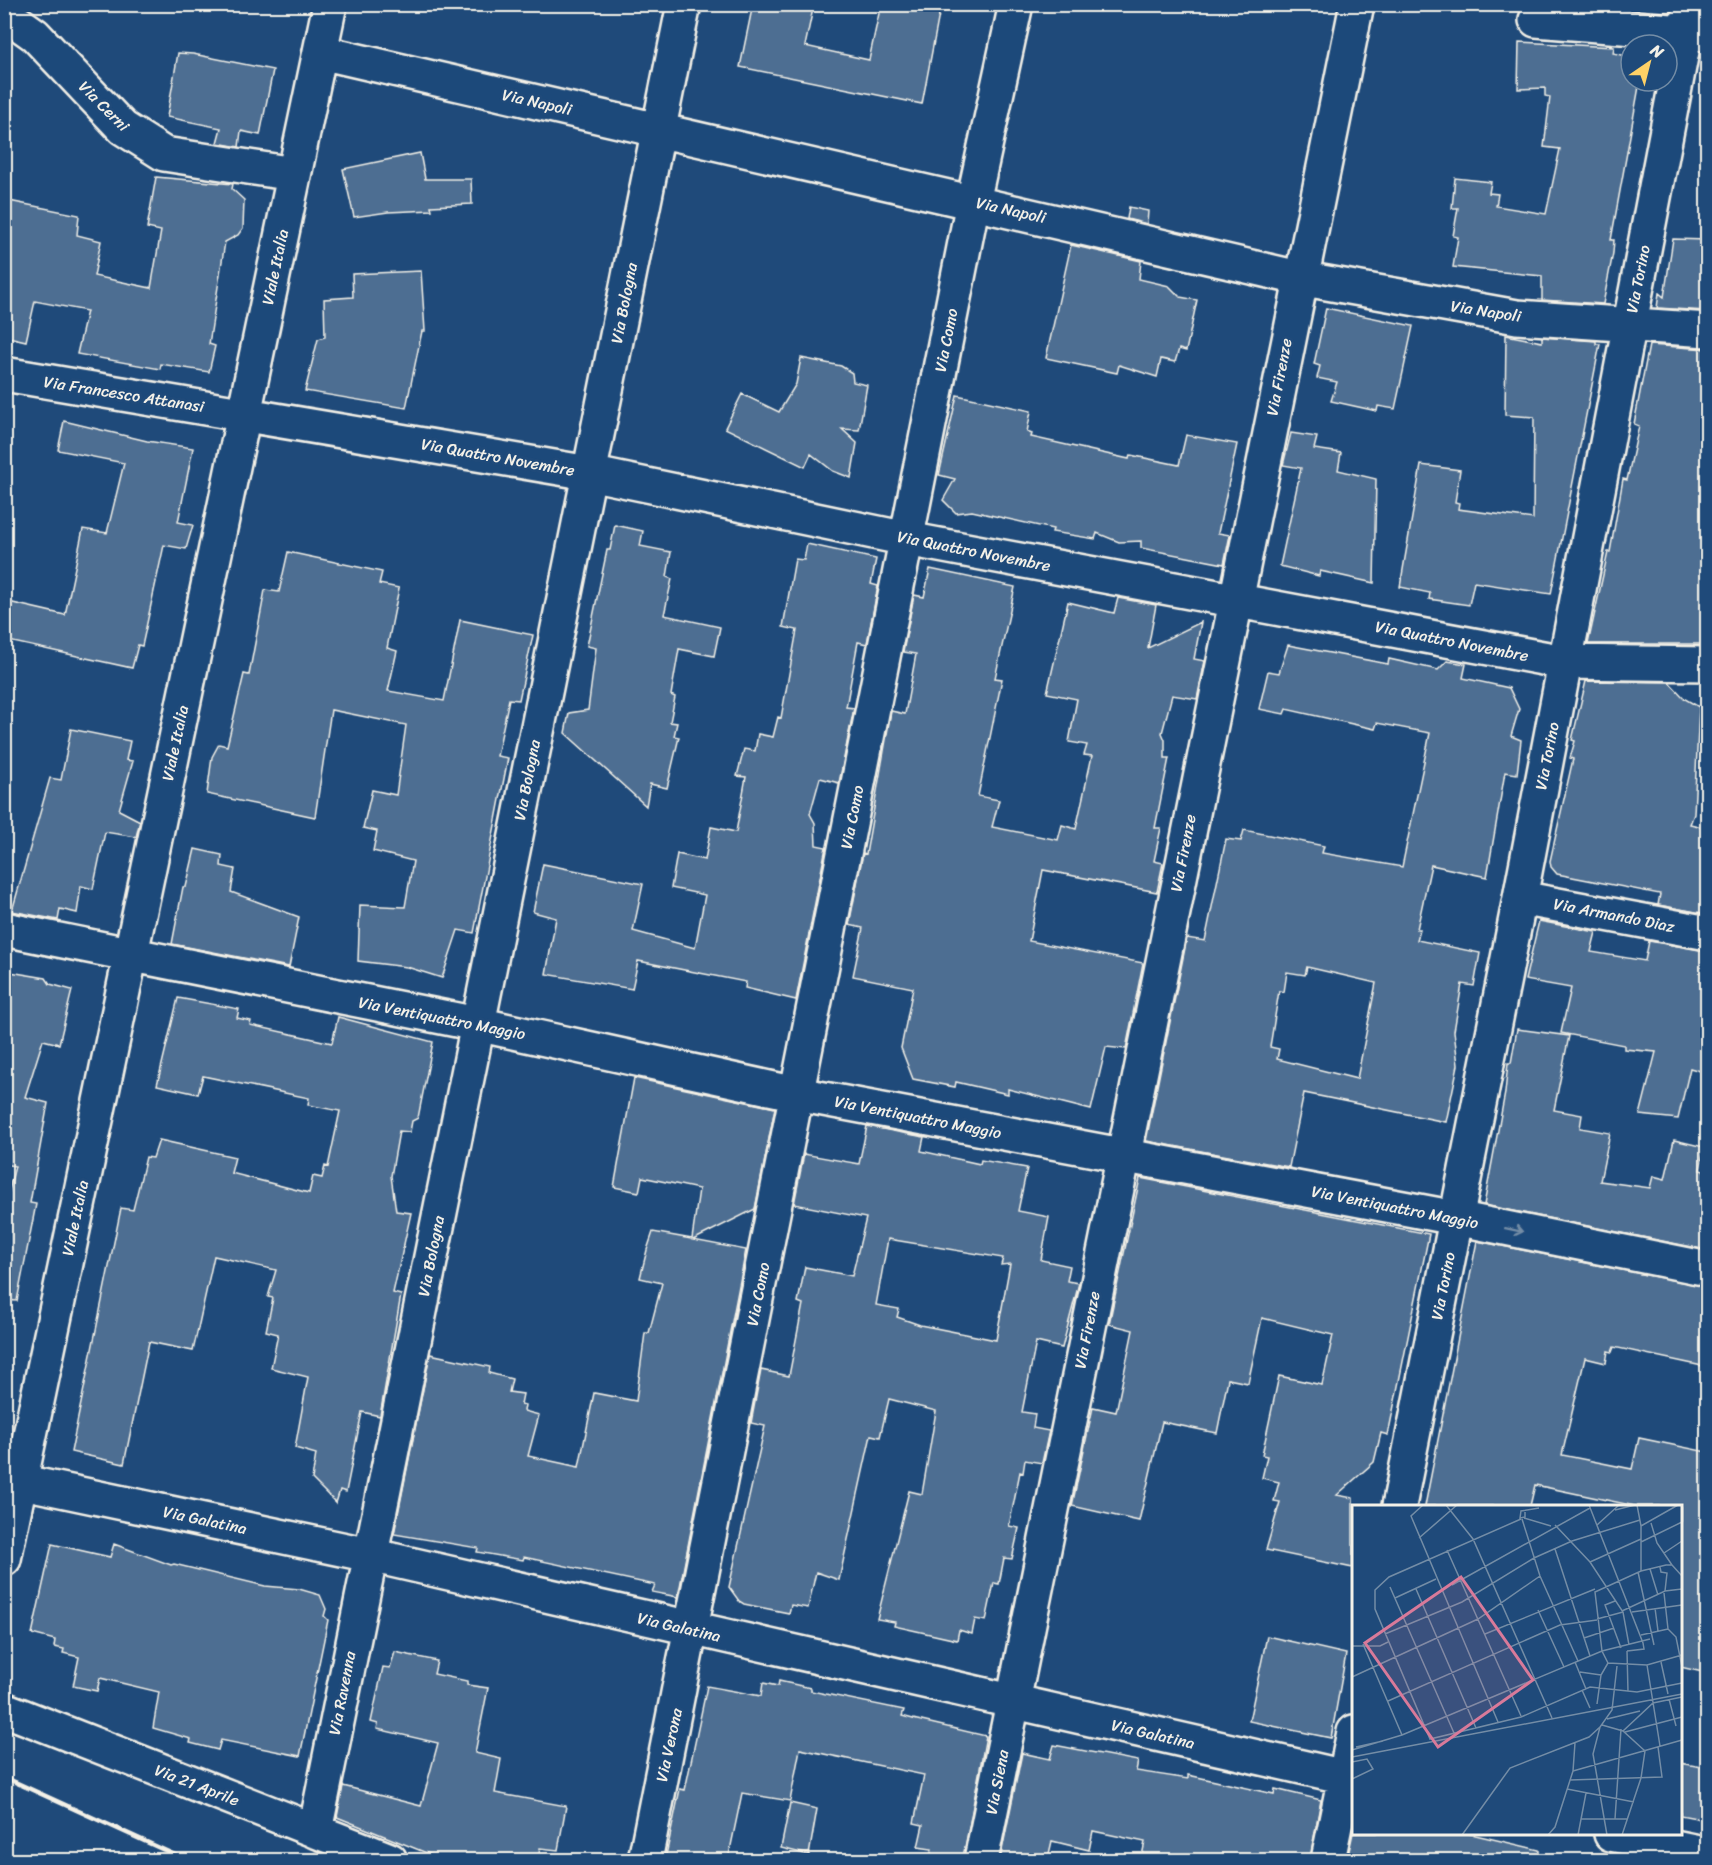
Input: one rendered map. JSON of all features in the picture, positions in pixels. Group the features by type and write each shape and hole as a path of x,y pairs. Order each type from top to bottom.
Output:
{"street":[{"name":"Viale Italia","path":"4,1559 12,1479 130,957 330,4"},
{"name":"Via Bologna","path":"370,1555 684,4"},
{"name":"Via Como","path":"692,1630 973,202 1016,4"},
{"name":"Via Firenze","path":"1013,1703 1234,599 1357,4"},
{"name":"Via Cerni","path":"4,13 35,35 123,128 164,154 294,174"},
{"path":"1536,20 1694,24"},
{"name":"Via Torino","path":"1399,1505 1520,898 1629,326 1694,24"},
{"name":"Via Napoli","path":"320,52 1299,278 1517,317 1707,330"},
{"name":"Via Francesco Attanasi","path":"4,374 244,413"},
{"name":"Via Quattro Novembre","path":"244,413 590,473 907,539 1564,662 1707,664"},
{"name":"Via Armando Diaz","path":"1520,898 1707,933"},
{"name":"Via Ventiquattro Maggio","path":"4,929 130,957 477,1024 797,1094 1456,1218 1707,1269"},
{"name":"Via Galatina","path":"12,1479 370,1555 1349,1778"},
{"name":"Via Ravenna","path":"315,1832 370,1555"},
{"name":"Via Verona","path":"645,1860 692,1630"},
{"name":"Via Siena","path":"981,1860 1013,1703"},
{"name":"Via 21 Aprile","path":"4,1709 390,1860"},
{"path":"1328,1860 1349,1778 1352,1744"},
{"path":"1620,1835 1707,1854"}],"building":[{"path":"753,4 814,4 805,46 869,60 881,4 941,4 922,104 740,67"},
{"path":"1519,42 1614,47 1613,53 1619,54 1619,93 1638,93 1611,240 1614,240 1613,253 1603,304 1542,300 1542,276 1453,267 1458,237 1453,236 1458,208 1452,208 1455,178 1491,182 1489,193 1498,194 1496,206 1546,214 1560,149 1544,147 1550,97 1545,96 1545,88 1518,89"},
{"path":"178,53 273,70 260,135 241,131 239,147 217,143 221,128 167,117"},
{"path":"420,153 425,179 471,179 472,204 431,206 432,210 388,212 354,217 343,169"},
{"path":"156,177 233,184 232,189 244,200 243,228 238,235 225,242 209,344 215,346 209,372 161,364 160,369 77,354 87,311 35,301 26,341 4,336 4,200 79,215 77,235 101,241 94,276 151,288 161,231 147,228"},
{"path":"1129,207 1148,211 1147,224 1127,219"},
{"path":"1673,239 1707,240 1707,311 1657,308 1659,293 1664,297"},
{"path":"1071,245 1141,261 1139,279 1169,286 1180,297 1197,300 1186,351 1179,349 1175,362 1161,359 1157,377 1119,365 1117,373 1046,358"},
{"path":"421,271 425,331 422,331 406,408 305,391 318,339 325,337 324,299 353,297 352,274"},
{"path":"1326,308 1413,326 1395,409 1378,406 1377,411 1331,401 1337,382 1317,378 1320,366 1314,364"},
{"path":"1506,335 1542,342 1542,337 1596,341 1596,344 1600,344 1551,594 1474,582 1469,605 1429,599 1430,593 1400,587 1421,465 1460,470 1455,502 1459,503 1458,509 1533,519 1534,417 1505,415"},
{"path":"1649,345 1707,349 1707,644 1588,644 1608,552 1610,552 1623,479 1627,480 1639,426 1634,424"},
{"path":"801,358 841,366 852,373 853,382 867,385 859,430 842,429 857,443 851,478 833,471 811,454 805,467 725,428 742,394 779,412 796,384"},
{"path":"957,395 1031,411 1027,432 1032,434 1031,437 1129,459 1130,455 1179,465 1186,435 1237,444 1218,533 1230,535 1224,564 1141,548 1141,541 1119,542 1097,533 1095,539 1052,532 1053,529 972,511 956,513 943,500 955,479 939,475"},
{"path":"64,421 147,441 193,448 178,522 193,525 186,549 164,545 142,646 138,645 132,668 4,640 4,601 65,615 83,529 107,533 124,463 58,450"},
{"path":"1291,433 1317,437 1314,449 1341,453 1338,470 1376,479 1374,583 1320,571 1319,576 1280,566 1301,468 1283,465"},
{"path":"615,525 643,531 640,546 671,552 667,577 672,579 664,615 720,627 714,656 679,649 671,695 675,697 670,722 677,723 674,736 679,737 667,788 650,784 646,806 565,733 569,713 588,710 596,648 587,646 607,550 610,550"},
{"path":"807,544 876,559 871,584 878,586 867,644 858,642 846,707 854,708 839,783 820,778 810,814 815,823 816,845 826,847 796,1000 745,988 746,982 638,961 632,989 546,974 556,918 533,912 543,864 643,884 633,931 695,948 705,895 671,888 677,854 705,860 711,827 736,832 746,777 737,776 744,749 755,751 758,734 773,737 778,717 781,718 797,630 783,627 795,559 804,560"},
{"path":"288,552 382,572 379,584 399,588 387,648 397,651 388,691 444,701 460,620 533,635 519,700 509,699 497,756 508,758 474,933 458,930 442,978 407,967 358,961 360,905 405,907 413,861 373,851 377,831 363,828 372,790 396,795 406,725 331,710 315,817 207,794 212,757 219,744 227,746 244,674 249,675 265,590 279,592"},
{"path":"930,569 1015,587 995,678 1002,679 978,796 999,800 992,827 1058,840 1062,825 1076,829 1092,756 1084,755 1087,745 1069,742 1077,699 1047,693 1068,602 1114,613 1118,598 1156,605 1148,648 1201,622 1194,659 1205,661 1197,699 1172,695 1162,733 1165,740 1165,758 1169,758 1155,828 1161,828 1154,861 1163,863 1157,892 1043,870 1029,941 1143,963 1126,1049 1106,1047 1091,1110 1008,1089 1008,1094 956,1082 955,1087 913,1079 901,1048 913,988 853,976 863,928 849,925 863,853 866,854 891,711 905,714 916,654 903,652 914,595 924,597"},
{"path":"1288,645 1388,664 1389,659 1438,670 1447,661 1466,664 1463,678 1509,688 1519,709 1511,736 1521,740 1517,774 1505,772 1487,877 1431,865 1417,929 1420,929 1417,940 1480,953 1474,986 1462,984 1454,1031 1458,1065 1446,1122 1304,1093 1289,1167 1146,1141 1187,938 1205,941 1226,839 1241,841 1244,830 1324,846 1322,853 1402,867 1430,733 1377,723 1375,729 1286,709 1284,714 1259,709 1268,671 1279,673","holes":["1307,967 1376,983 1357,1079 1277,1059 1279,1049 1270,1047 1279,991 1284,992 1287,972 1305,975"]},
{"path":"1586,681 1669,682 1685,699 1699,707 1694,814 1690,824 1707,828 1707,914 1658,905 1660,894 1557,874 1551,867 1550,861 1573,759 1570,758 1575,741 1572,740"},
{"path":"71,729 130,741 126,760 133,761 119,810 140,821 136,837 105,832 93,889 81,886 77,913 60,909 58,920 12,911 50,778 61,780"},
{"path":"195,849 222,855 221,866 235,869 231,892 299,917 289,967 172,944 183,887 186,887"},
{"path":"1539,921 1596,932 1591,952 1645,961 1649,941 1707,951 1707,1073 1690,1068 1678,1119 1640,1115 1656,1052 1624,1049 1624,1045 1561,1033 1571,988 1525,980"},
{"path":"4,971 46,978 50,984 72,990 59,1044 43,1040 25,1097 48,1103 30,1203 36,1204 17,1301 4,1300 4,1197 7,1198 15,1166 4,1164"},
{"path":"178,998 239,1009 237,1018 251,1021 250,1025 332,1043 338,1017 433,1042 418,1118 412,1121 410,1132 399,1131 391,1176 396,1211 411,1213 393,1293 401,1295 380,1416 362,1412 346,1492 340,1490 336,1503 312,1479 316,1454 295,1448 308,1377 271,1368 278,1334 266,1331 273,1298 268,1297 276,1270 214,1256 193,1351 149,1342 124,1464 71,1452 121,1208 133,1210 146,1157 153,1158 159,1140 235,1157 231,1173 309,1193 313,1176 322,1178 325,1166 328,1167 340,1111 308,1105 309,1098 203,1076 198,1094 157,1085"},
{"path":"1517,1029 1569,1036 1554,1110 1582,1115 1580,1128 1610,1133 1600,1181 1650,1188 1653,1176 1665,1179 1674,1140 1704,1147 1700,1170 1707,1172 1707,1250 1484,1205 1505,1093 1508,1063 1511,1063"},
{"path":"634,1078 775,1108 755,1209 693,1240 746,1250 678,1597 652,1592 655,1585 524,1557 523,1560 477,1552 478,1548 394,1534 430,1354 490,1367 489,1373 512,1379 509,1392 523,1394 521,1404 525,1405 524,1411 539,1415 528,1456 579,1467 594,1393 636,1401 645,1333 649,1333 662,1283 640,1278 647,1250 653,1232 692,1239 699,1189 642,1177 639,1192 614,1187"},
{"path":"867,1126 924,1137 921,1151 980,1164 981,1160 1027,1168 1018,1211 1049,1217 1041,1260 1070,1266 1067,1281 1079,1283 1062,1348 1036,1342 1022,1412 1035,1414 1033,1428 1049,1431 1042,1463 1025,1460 1023,1473 1020,1472 1009,1526 1019,1528 1012,1559 1004,1558 999,1584 994,1583 986,1621 975,1619 972,1634 959,1630 957,1640 894,1626 895,1622 877,1619 909,1491 922,1494 936,1411 889,1399 880,1437 871,1435 839,1580 816,1572 808,1608 791,1605 789,1613 744,1604 729,1587 765,1426 751,1423 761,1370 789,1376 803,1304 798,1302 805,1267 852,1276 866,1218 794,1204 804,1154 859,1164","holes":["888,1239 1003,1258 1001,1265 1010,1264 996,1340 920,1325 897,1317 899,1309 876,1305"]},
{"path":"1140,1178 1429,1234 1388,1435 1381,1433 1374,1462 1337,1495 1353,1498 1352,1568 1266,1550 1280,1502 1274,1501 1279,1482 1262,1478 1267,1456 1262,1455 1279,1376 1322,1385 1333,1335 1262,1318 1248,1383 1228,1379 1217,1433 1162,1422 1139,1521 1072,1506 1093,1407 1116,1412 1133,1330 1109,1324"},
{"path":"1477,1241 1707,1287 1707,1367 1614,1347 1612,1352 1608,1351 1606,1363 1585,1358 1562,1455 1632,1469 1639,1438 1707,1452 1707,1673 1682,1667 1682,1505 1630,1505 1535,1485 1530,1505 1425,1505"},
{"path":"52,1544 110,1557 114,1544 171,1565 265,1586 299,1589 320,1595 326,1609 324,1616 328,1620 300,1756 221,1740 218,1750 190,1743 191,1739 153,1728 159,1692 100,1678 97,1691 73,1686 79,1657 63,1653 64,1649 54,1647 55,1640 32,1634"},
{"path":"1267,1636 1346,1654 1331,1738 1249,1721"},
{"path":"395,1652 437,1661 434,1674 467,1681 467,1685 488,1688 475,1753 501,1759 495,1793 566,1806 558,1850 540,1848 538,1860 444,1860 337,1817 343,1786 421,1806 438,1743 377,1729 378,1724 371,1722 383,1667 390,1668"},
{"path":"779,1681 811,1688 811,1691 904,1710 902,1716 986,1736 963,1860 929,1860 932,1849 918,1847 923,1825 914,1823 924,1775 800,1749 790,1801 742,1793 728,1860 665,1860 680,1789 685,1790 707,1686 761,1696 763,1683 778,1686"},
{"path":"1054,1745 1138,1761 1136,1771 1188,1779 1188,1775 1274,1794 1275,1789 1321,1800 1310,1860 1141,1860 1145,1842 1093,1831 1089,1850 1052,1841 1048,1858 1030,1853 1029,1860 1000,1860 1022,1753 1050,1759"},
{"path":"1682,1763 1707,1768 1707,1820 1682,1815"},
{"path":"790,1803 817,1809 809,1855 781,1848"},
{"path":"1353,1835 1475,1835 1539,1850 1538,1860 1347,1860"}],"railway":[{"path":"4,1777 186,1860"}]}
